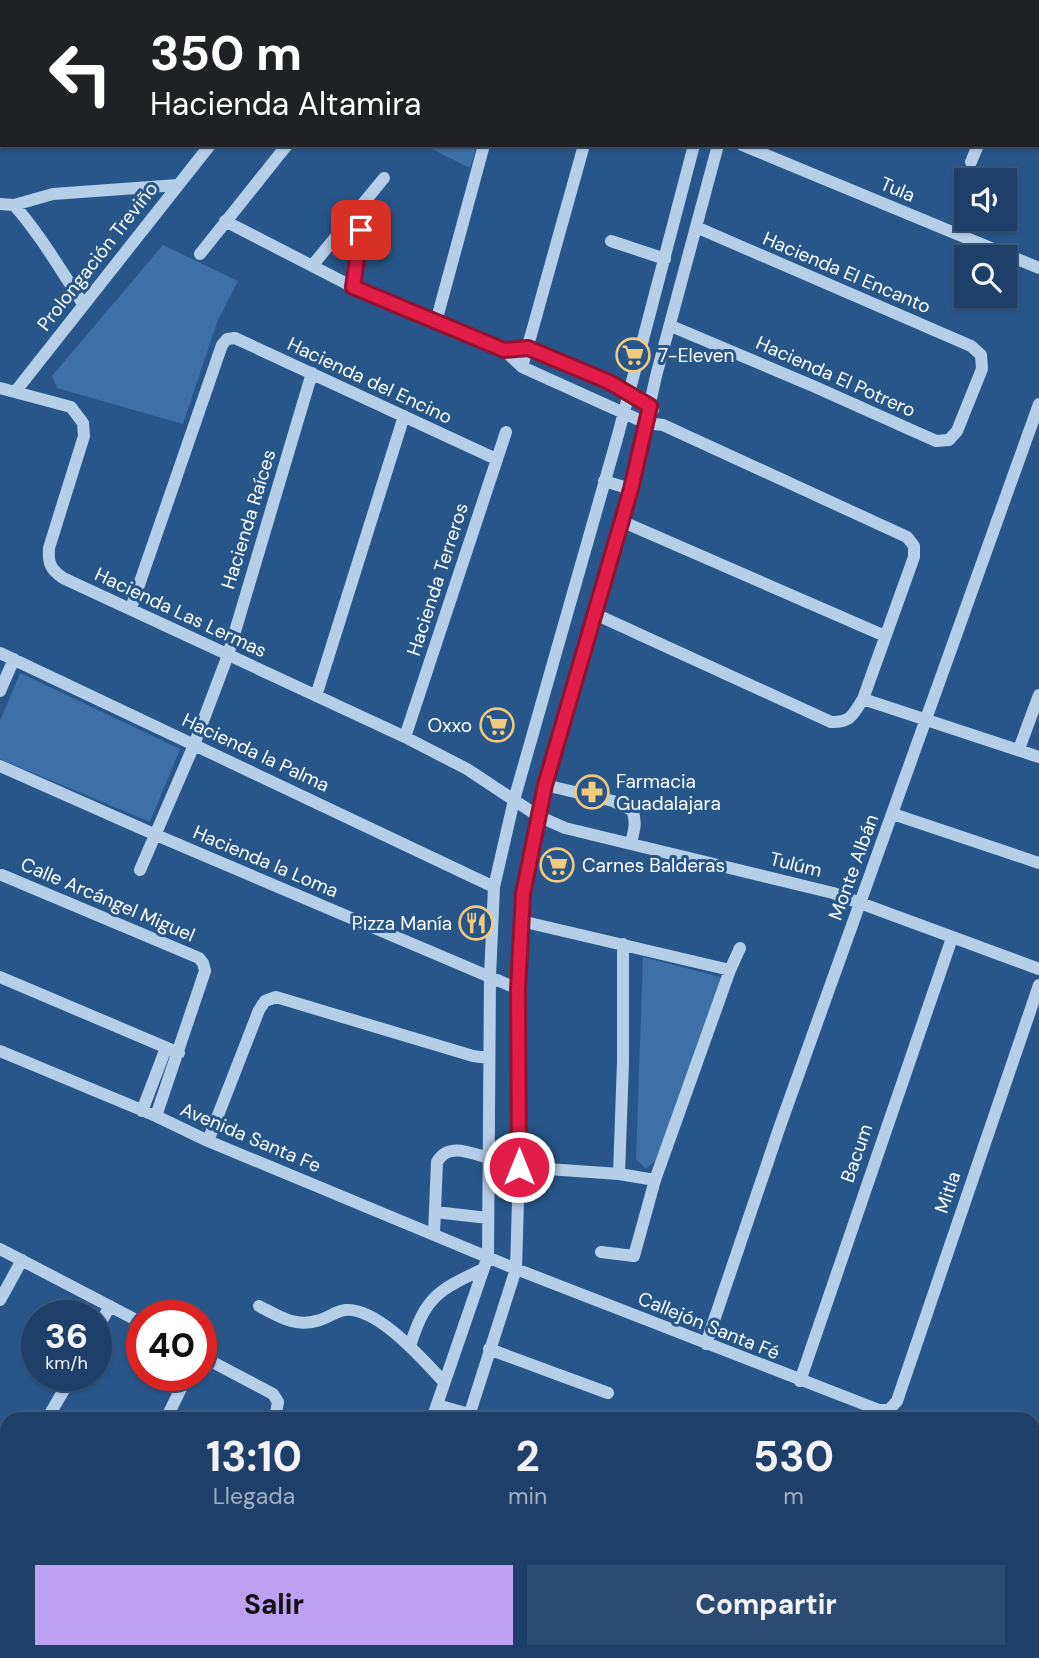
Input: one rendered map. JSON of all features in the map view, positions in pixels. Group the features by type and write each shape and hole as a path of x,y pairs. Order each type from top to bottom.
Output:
{"street":[{"name":"Prolongación Treviño","path":"15,392 208,147"},
{"path":"200,254 285,147"},
{"path":"436,323 483,147"},
{"path":"522,368 583,147"},
{"path":"435,1412 488,1256 490,976 495,887 514,800 624,413 693,147"},
{"path":"470,1412 516,1269 521,921 523,894 538,816 631,489 717,147"},
{"name":"Tula","path":"747,147 1039,268"},
{"path":"971,162 977,147"},
{"path":"312,266 384,178"},
{"path":"0,204 14,205 53,194 178,185"},
{"path":"353,287 366,201"},
{"path":"14,205 32,225 83,304"},
{"path":"225,221 353,287 504,350 522,368 646,423 663,425 907,537 914,546 914,557 863,699 851,718 843,723 831,722 595,614"},
{"name":"Hacienda El Encanto","path":"696,227 971,346 981,355 982,369 957,431 949,440"},
{"path":"611,241 665,259"},
{"name":"Hacienda El Potrero","path":"671,327 936,441 949,440"},
{"name":"Hacienda del Encino","path":"131,608 222,345 227,339 235,338 496,459"},
{"path":"504,350 528,348 629,393 650,406 663,425"},
{"name":"Hacienda Raíces","path":"140,870 194,745 228,655 312,373"},
{"name":"Hacienda Las Lermas","path":"0,388 71,407 83,423 84,436 49,548 48,560 52,570 62,578 405,737 467,769 538,816"},
{"name":"Monte Albán","path":"706,1344 1039,404"},
{"path":"316,696 404,416"},
{"name":"Hacienda Terreros","path":"405,737 506,432"},
{"path":"604,481 631,489"},
{"path":"621,521 885,636"},
{"name":"Hacienda la Palma","path":"0,653 495,887"},
{"path":"0,691 14,659"},
{"path":"1019,749 1039,695"},
{"path":"863,699 1039,757"},
{"name":"Hacienda la Loma","path":"0,766 518,989"},
{"path":"545,785 613,801 632,810 635,827 631,843"},
{"path":"892,814 1039,863"},
{"name":"Tulúm","path":"538,816 565,828 804,885 860,903 1039,970"},
{"name":"Calle Arcángel Miguel","path":"2,875 199,958 203,963 205,971 173,1050 142,1111"},
{"path":"521,921 730,970"},
{"name":"Bacum","path":"800,1381 951,939"},
{"path":"619,1174 624,1062 624,944"},
{"path":"601,1252 634,1256 655,1180 740,948"},
{"path":"0,977 173,1050"},
{"name":"Mitla","path":"889,1410 897,1401 1039,985"},
{"path":"208,1141 259,1010 265,1000 276,996 473,1056 489,1058"},
{"name":"Calle Arcángel Miguel","path":"156,1116 173,1050"},
{"name":"Avenida Santa Fe","path":"0,1051 156,1116 208,1141 488,1256"},
{"path":"434,1234 437,1162 441,1156 448,1151 458,1150 488,1158"},
{"path":"519,1167 619,1174 655,1180"},
{"path":"435,1212 488,1218"},
{"path":"0,1249 99,1300"},
{"name":"Callejón Santa Fé","path":"488,1256 800,1381 878,1410 889,1410"},
{"path":"0,1300 22,1260"},
{"path":"410,1346 418,1319 428,1302 447,1287 483,1269"},
{"path":"259,1306 288,1321 298,1323 321,1320 347,1310 377,1319 410,1346 444,1382"},
{"path":"489,1349 608,1393"},
{"path":"217,1364 273,1394 278,1402 276,1412"},
{"path":"51,1412 63,1391"},
{"path":"169,1412 180,1391"},
{"path":"438,1405 456,1412"}],"shaded area":[{"path":"428,147 476,147 470,168"},
{"path":"163,245 238,281 217,322 183,424 57,388 52,376"},
{"path":"20,673 180,749 150,822 0,759 0,721"},
{"path":"643,957 721,977 657,1159 646,1169 636,1159"}],"place":[{"name":"7-Eleven","path":"633,355"},
{"name":"Oxxo","path":"497,725"},
{"name":"Farmacia Guadalajara","path":"592,792"},
{"name":"Carnes Balderas","path":"557,865"},
{"name":"Pizza Manía","path":"476,923"}],"route":[{"path":"361,230 353,287 504,350 528,348 609,382 650,406 631,489 545,785 523,894 518,989 519,1167"}]}
